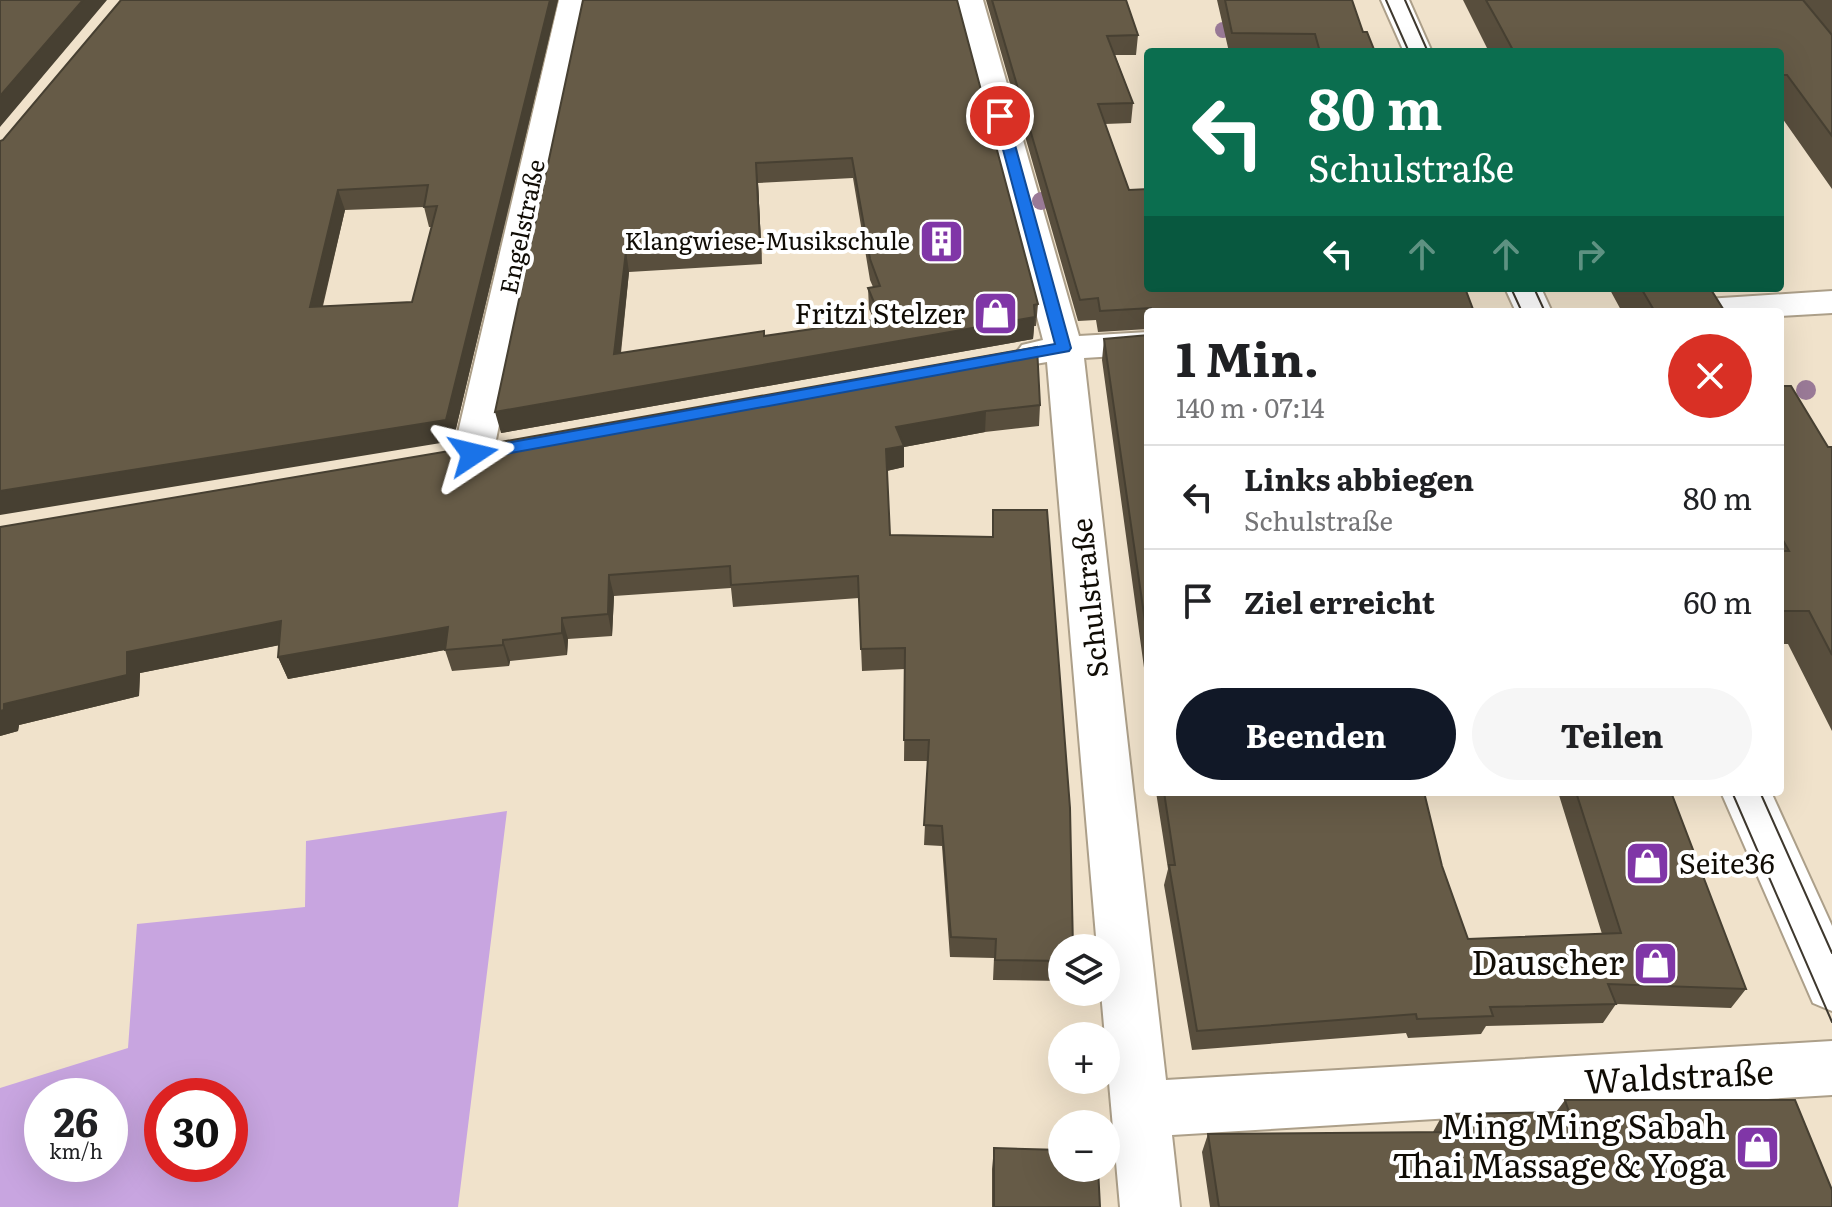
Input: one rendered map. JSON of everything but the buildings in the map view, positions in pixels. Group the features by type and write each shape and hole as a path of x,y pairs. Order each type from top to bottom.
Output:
{"street":[{"name":"Engelstraße","path":"473,454 573,0"},
{"name":"Schulstraße","path":"969,0 1064,348 1143,1109 1150,1207"},
{"path":"1395,0 1416,48"},
{"path":"1738,308 1832,302"},
{"path":"1007,358 1064,348 1144,343"},
{"path":"1748,796 1832,986"},
{"name":"Waldstraße","path":"1143,1109 1832,1068"}],"shaded area":[{"path":"507,811 458,1207 0,1207 0,1088 24,1080 24,1182 128,1182 128,1078 32,1078 128,1048 137,924 305,907 306,841"}],"tram line":[{"path":"1386,0 1407,48"},
{"path":"1405,0 1426,48"},
{"path":"1513,292 1520,308"},
{"path":"1536,292 1543,308"},
{"path":"1734,796 1832,1022"},
{"path":"1762,796 1832,953"}],"place":[{"name":"Klangwiese-Musikschule","path":"941,242"},
{"name":"Fritzi Stelzer","path":"996,314"},
{"name":"Seite36","path":"1648,864"},
{"name":"Dauscher","path":"1655,963"},
{"name":"Ming Ming Sabah Thai Massage & Yoga","path":"1757,1147"}],"route":[{"path":"473,454 1064,348 1000,116"}]}
